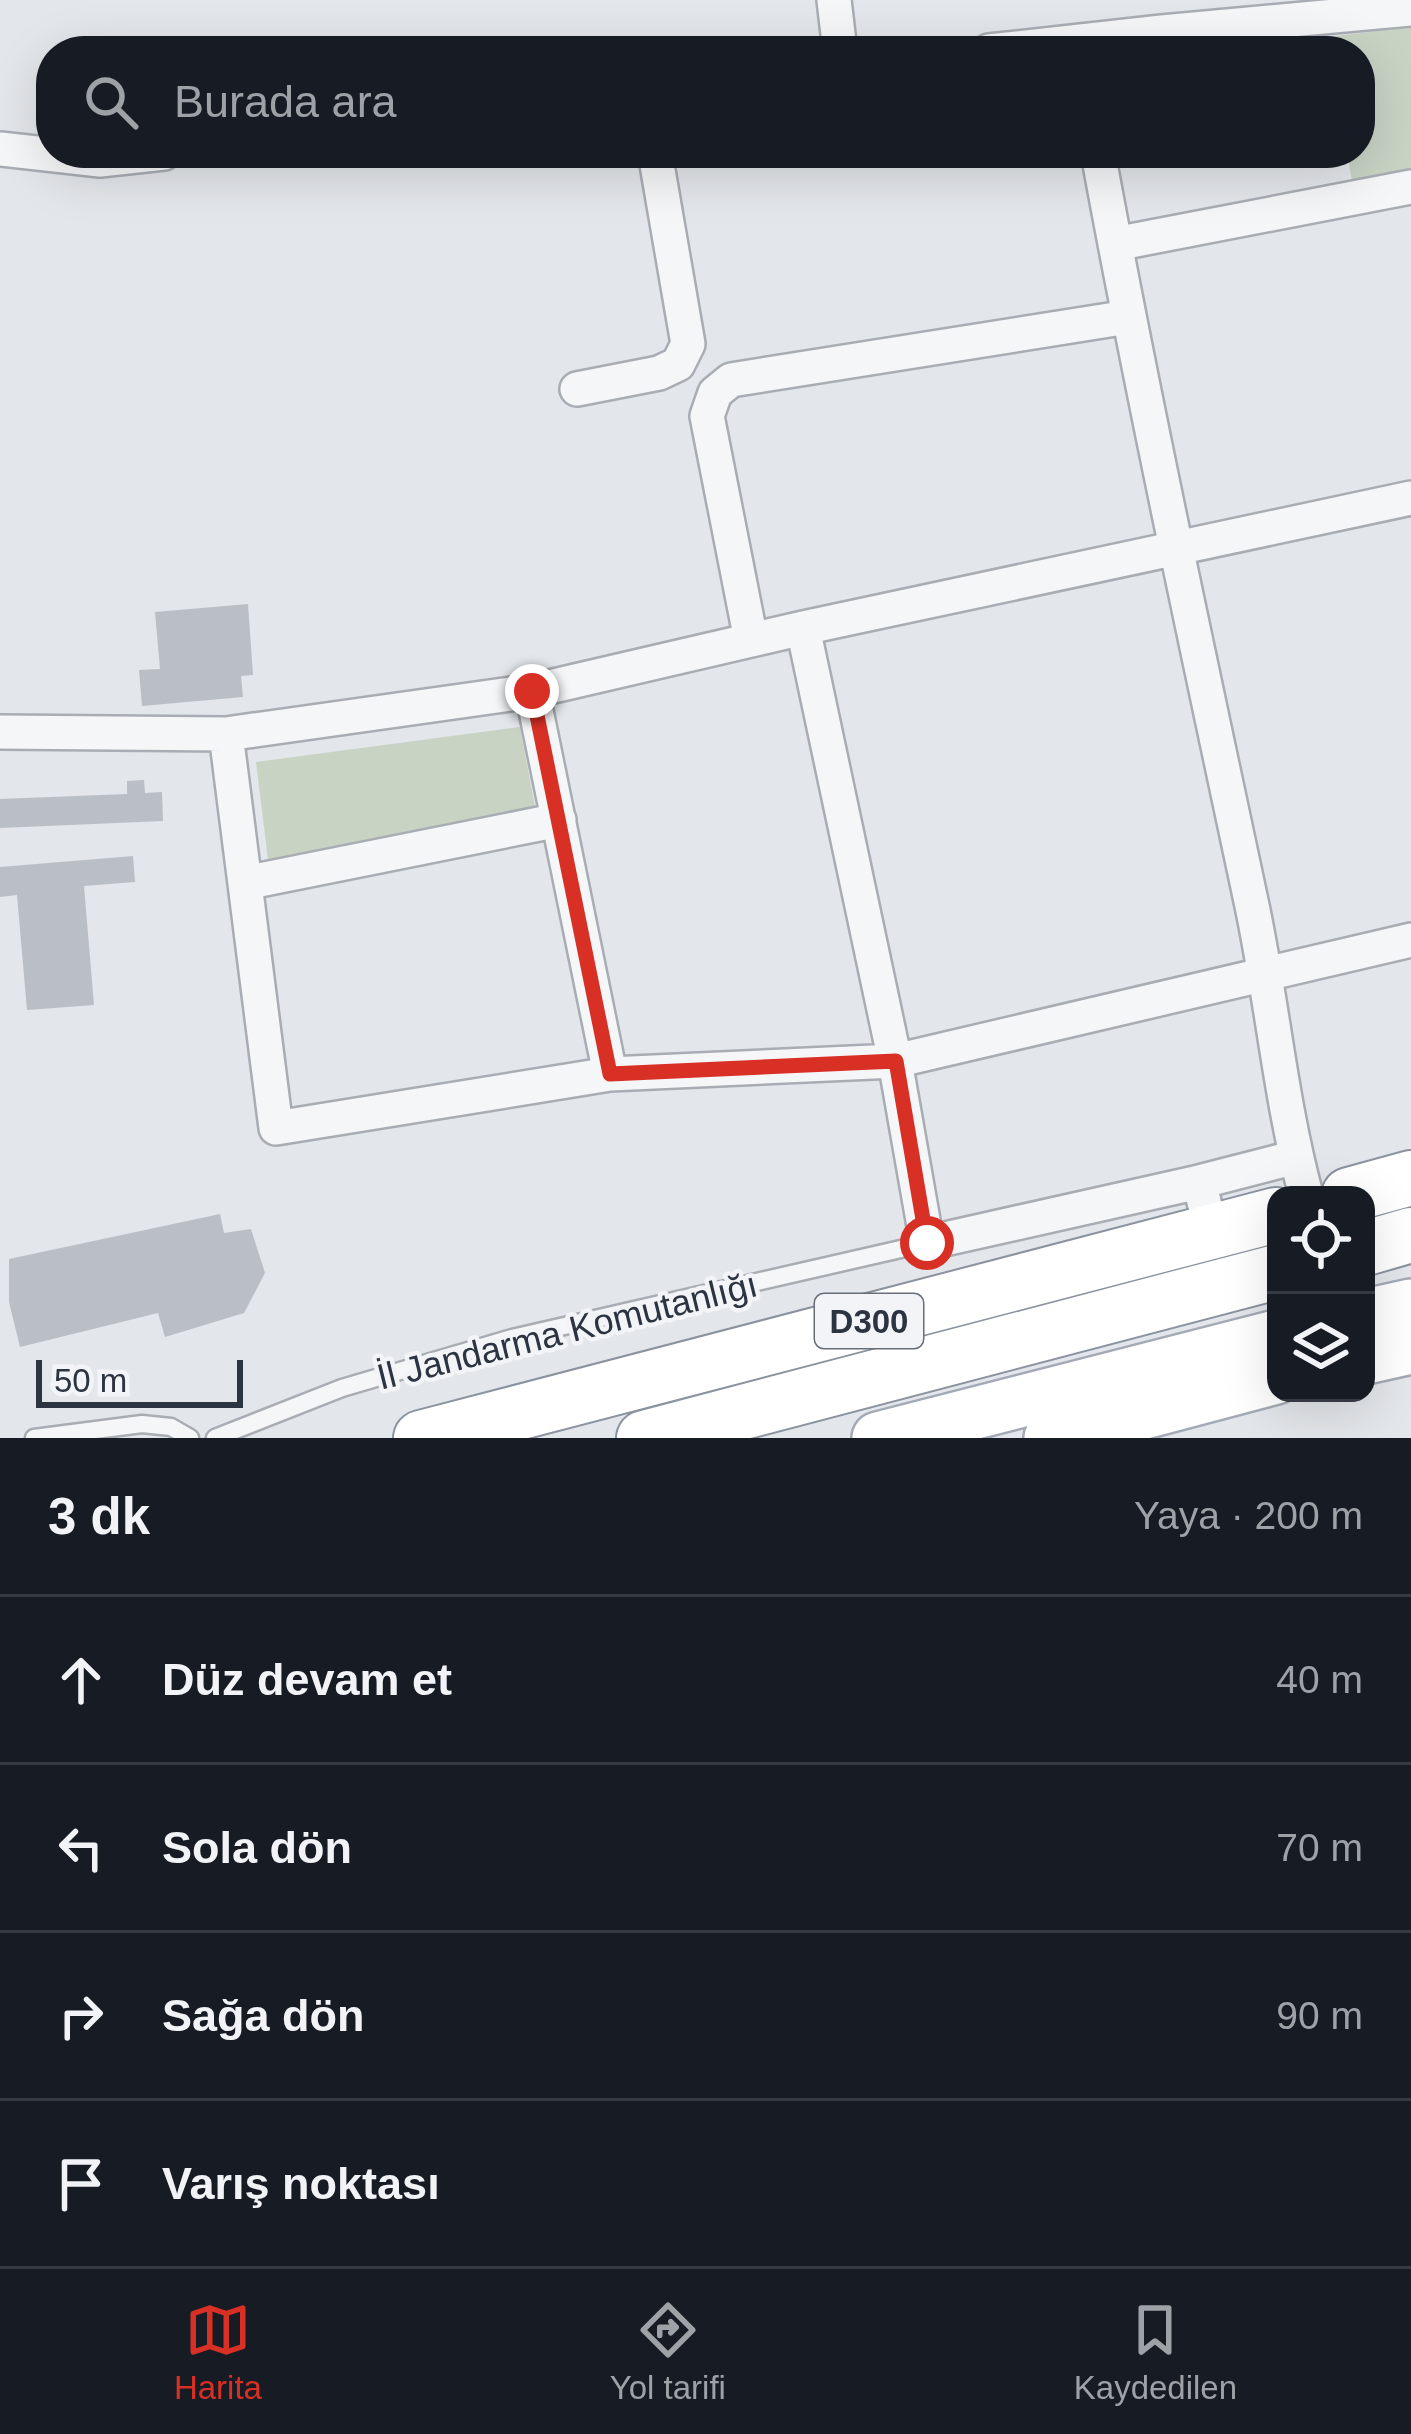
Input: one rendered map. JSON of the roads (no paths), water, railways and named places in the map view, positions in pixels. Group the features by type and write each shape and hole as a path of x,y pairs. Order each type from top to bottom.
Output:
{"highway":[{"path":"1375,1188 1411,1178"},
{"name":"D300","path":"421,1438 1205,1207 1267,1214"},
{"path":"1375,1245 1411,1235"},
{"name":"D300","path":"644,1438 1267,1274"}],"main road":[{"path":"1375,1313 1411,1305"},
{"path":"878,1438 1267,1338"},
{"path":"1375,1356 1411,1348"},
{"path":"1051,1438 1267,1380"}],"street":[{"path":"834,0 838,36"},
{"path":"1151,36 1358,7 1411,9"},
{"path":"0,149 36,153"},
{"path":"577,389 658,373 677,364 688,344 658,168"},
{"path":"1101,168 1267,976 1304,1186"},
{"path":"1115,244 1411,187"},
{"path":"751,640 707,416 716,393 731,380 1128,317"},
{"path":"0,732 226,734 532,691 1411,498"},
{"path":"803,628 896,1061 927,1243 1205,1207 1296,1157"},
{"path":"532,691 610,1074"},
{"path":"226,734 276,1128 610,1074 896,1061 1411,940"},
{"path":"245,883 559,820"}],"lane":[{"name":"İl Jandarma Komutanlığı","path":"214,1438 342,1388 512,1338 927,1243"},
{"path":"34,1438 142,1424 171,1427 190,1438"}]}
